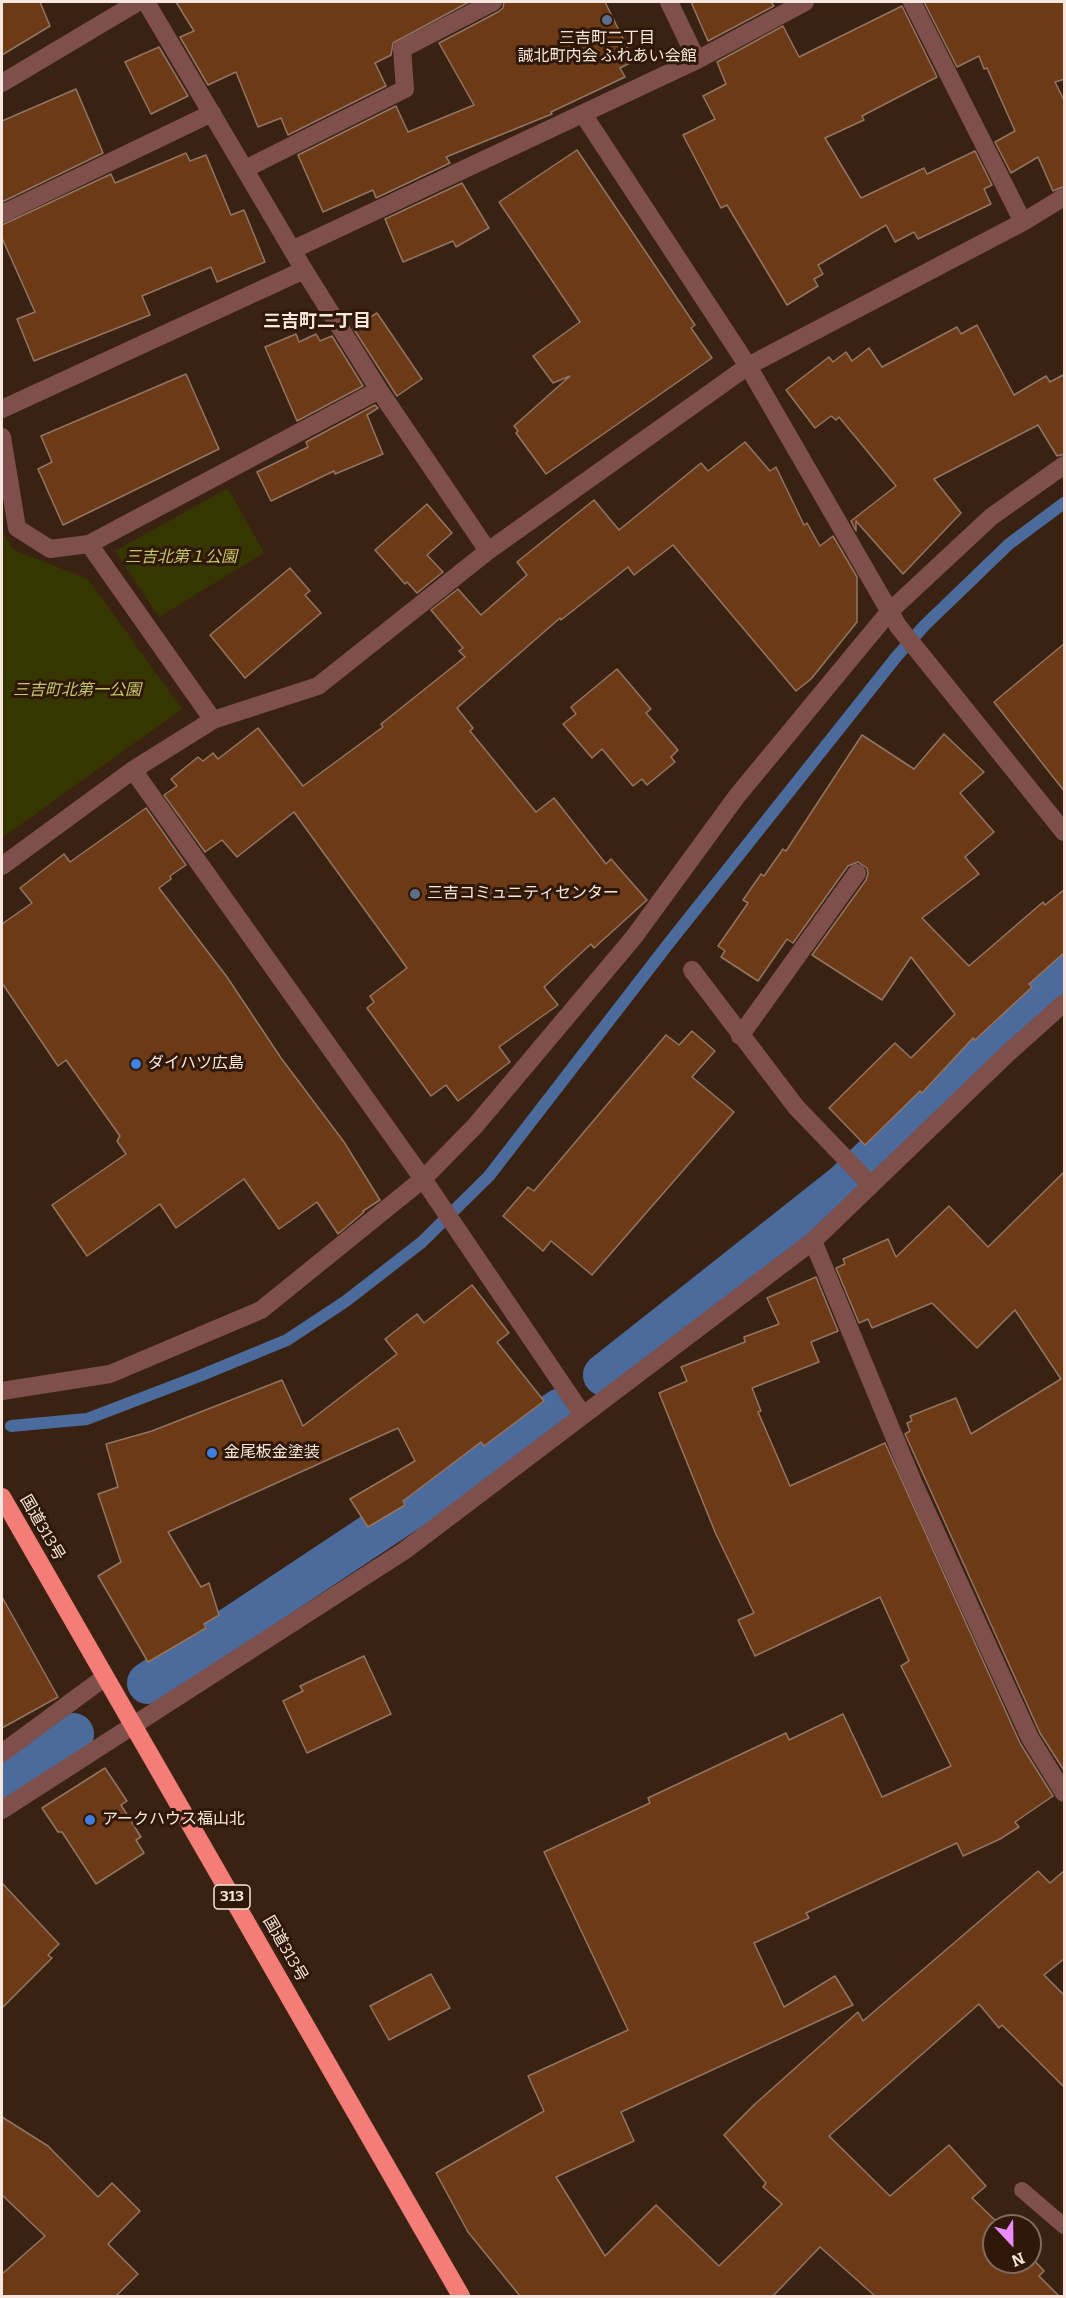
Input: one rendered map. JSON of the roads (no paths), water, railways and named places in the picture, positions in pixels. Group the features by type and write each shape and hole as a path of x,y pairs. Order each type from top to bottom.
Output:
{"highway":[{"name":"国道313号","path":"2,1497 461,2296"}],"street":[{"path":"2,83 138,2"},
{"path":"146,2 304,270 379,390 488,551"},
{"path":"245,169 405,88 402,49 493,2"},
{"path":"669,2 697,60"},
{"path":"292,250 697,60 805,2"},
{"path":"912,2 1023,222"},
{"path":"2,214 212,113"},
{"path":"583,114 748,366 894,619 929,666 1065,832"},
{"path":"2,866 133,770 213,720 318,686 488,551 748,366 1023,222 1065,197"},
{"path":"2,409 304,270"},
{"path":"2,437 17,528 50,549 89,544 379,390"},
{"path":"2,1391 111,1374 261,1310 427,1185 634,937 737,796 894,619 991,517 1065,465"},
{"path":"89,544 213,720"},
{"path":"133,770 427,1185 583,1415"},
{"path":"740,1036 857,873"},
{"path":"692,970 796,1107 871,1185"},
{"path":"2,1810 404,1551 813,1240 1007,1054 1065,1003"},
{"path":"813,1240 913,1482 1030,1738 1065,1793"},
{"path":"2,1753 105,1677"}],"lane":[{"path":"1022,2190 1065,2226"}],"waterway":[{"path":"11,1426 87,1419 287,1340 346,1301 422,1242 489,1176 669,943 897,656 925,625 1009,544 1064,503"},
{"path":"604,1375 844,1185 1064,976"},
{"path":"148,1683 561,1409"},
{"path":"2,1783 73,1734"}],"place":[{"name":"三吉町二丁目 誠北町内会 ふれあい会館","path":"607,20"},
{"name":"三吉コミュニティセンター","path":"415,894"},
{"name":"ダイハツ広島","path":"136,1064"},
{"name":"金尾板金塗装","path":"212,1453"},
{"name":"アークハウス福山北","path":"90,1820"}],"district":[{"name":"三吉町二丁目","path":"317,322"}],"park label":[{"name":"三吉北第１公園","path":"181,558"},
{"name":"三吉町北第一公園","path":"77,691"}]}
